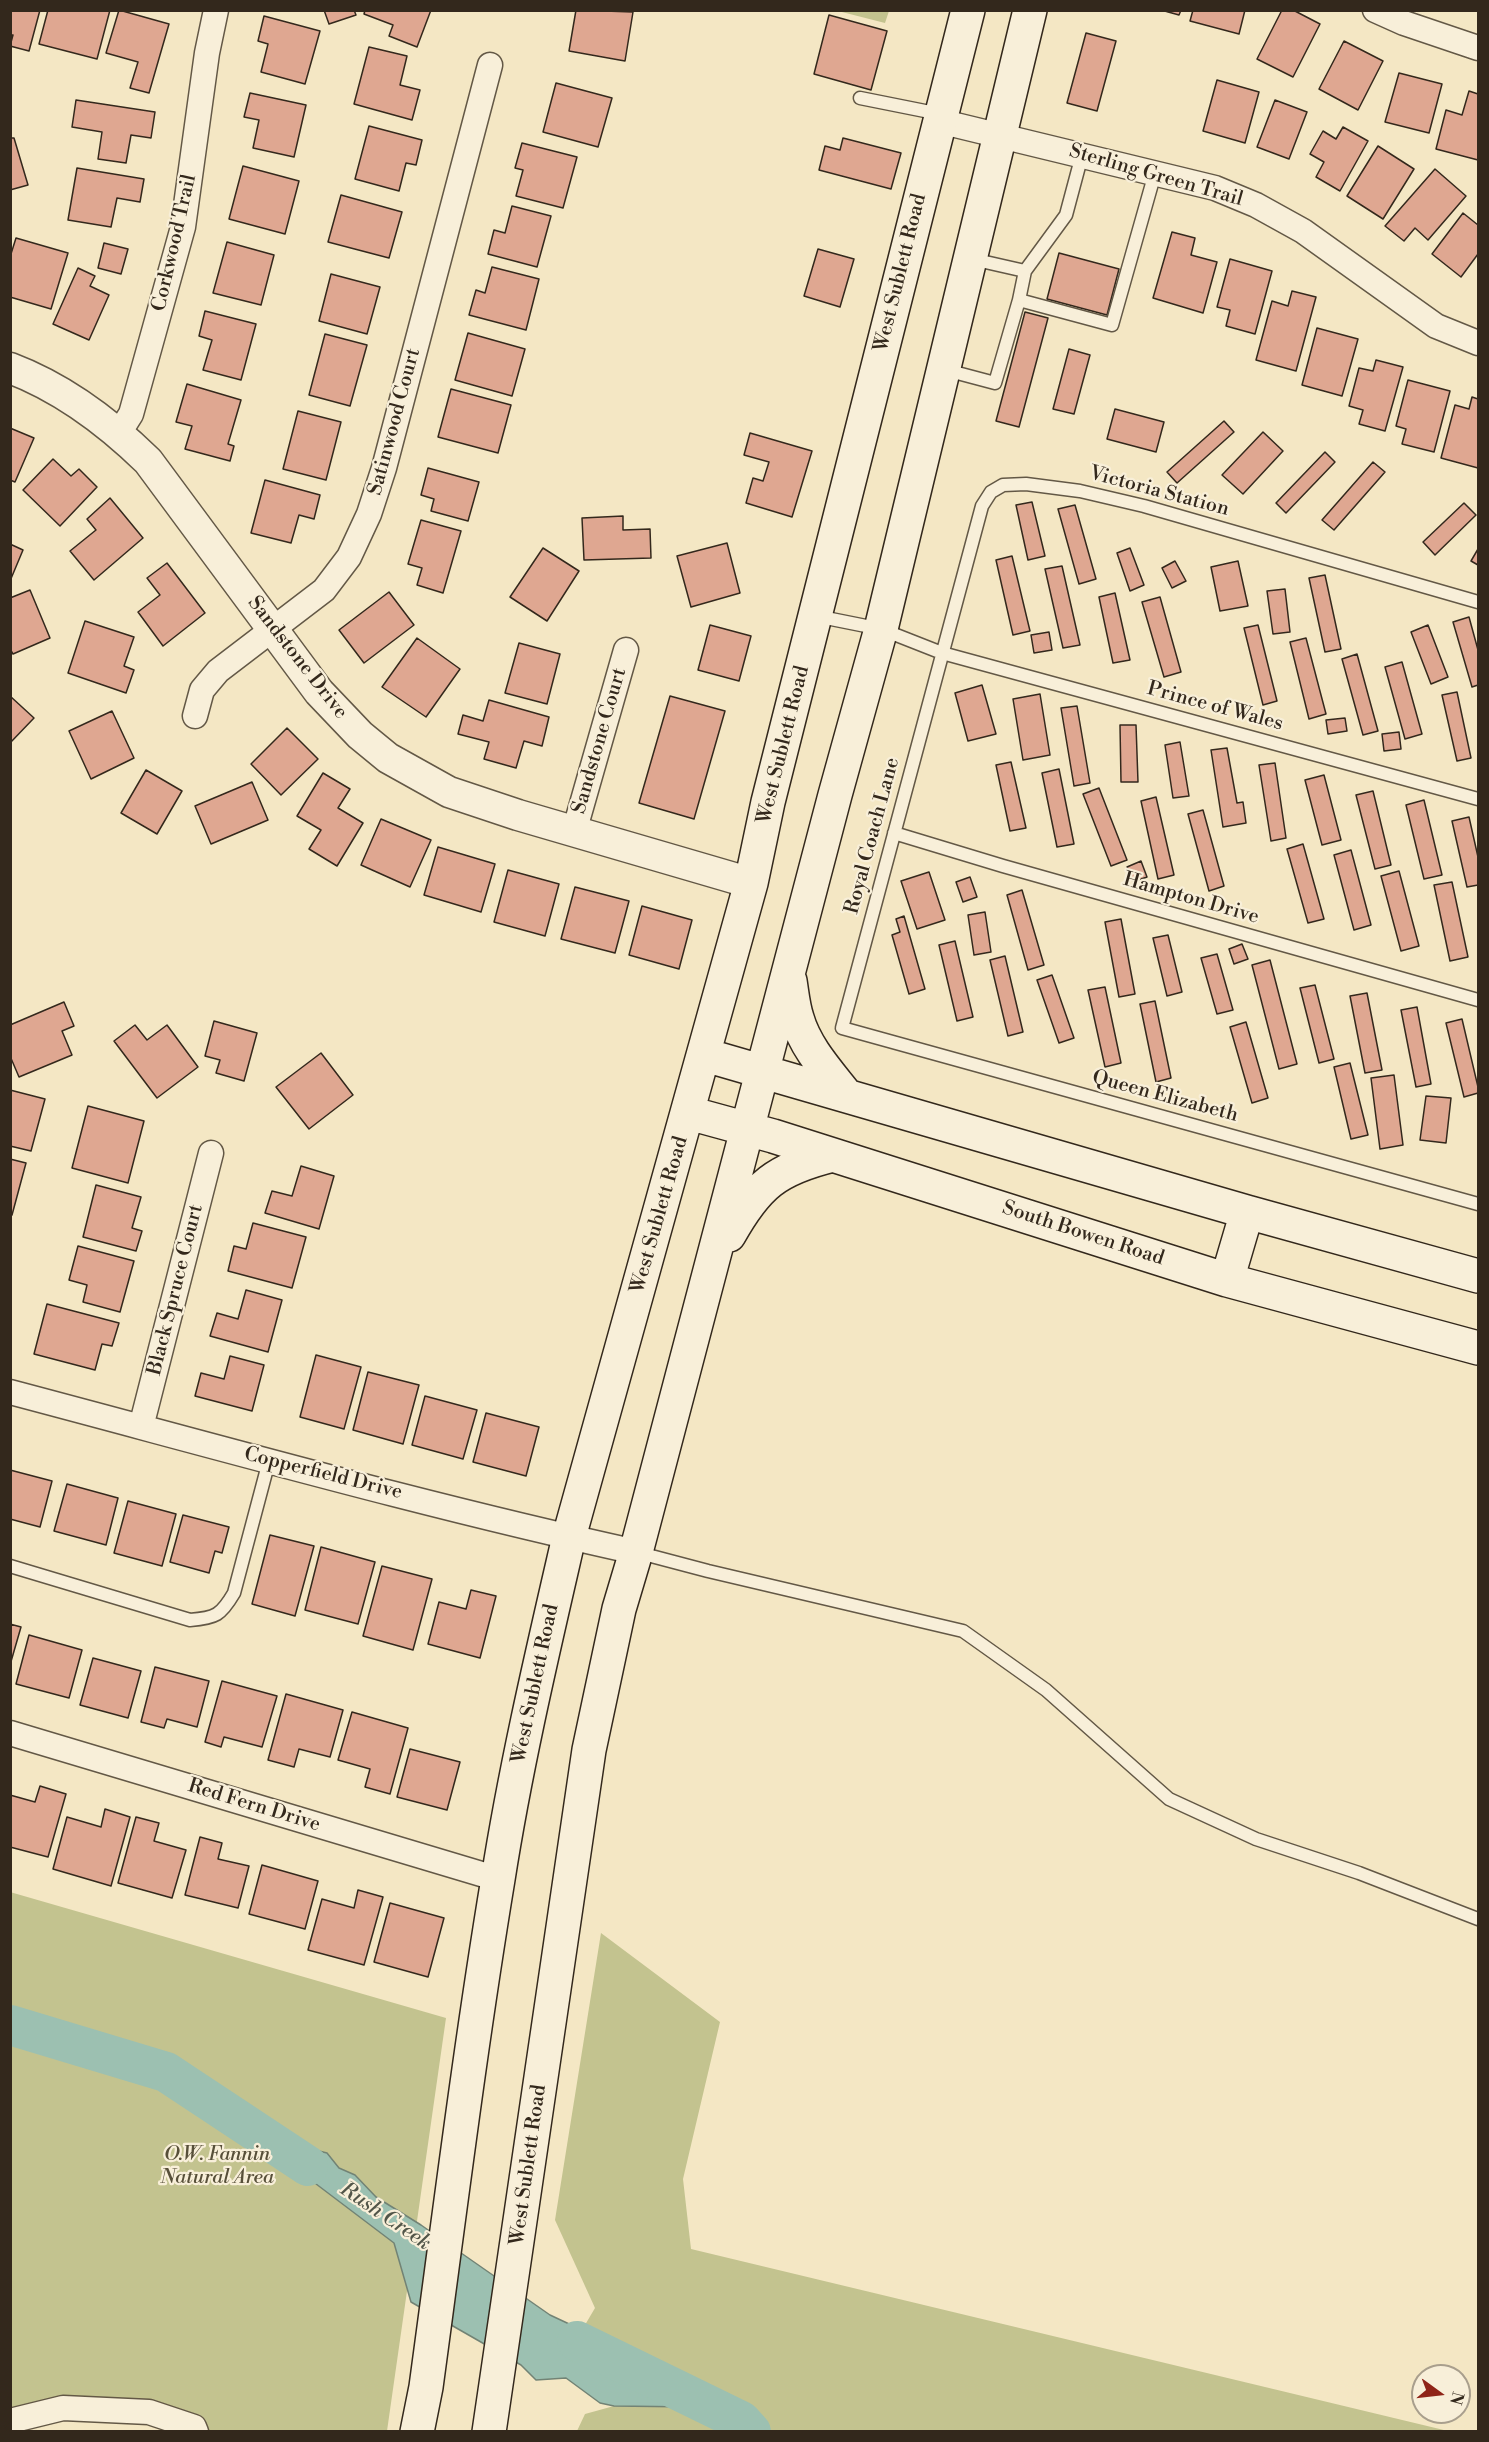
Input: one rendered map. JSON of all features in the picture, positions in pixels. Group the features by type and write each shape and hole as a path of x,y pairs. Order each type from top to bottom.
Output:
{"main road":[{"name":"West Sublett Road","path":"417,2432 426,2387 498,1879 522,1749 569,1537 689,1113 751,883 768,802 968,10"},
{"name":"West Sublett Road","path":"489,2429 523,2213 589,1750 619,1609 881,629 972,259 1030,10"},
{"path":"789,974 797,1020 812,1051 846,1095"},
{"path":"705,1055 1247,1212 1479,1276"},
{"name":"South Bowen Road","path":"689,1113 833,1155 1227,1280 1479,1348"},
{"path":"711,1268 746,1205 773,1178 803,1162 833,1155"},
{"path":"1227,1280 1247,1212"}],"street":[{"name":"Corkwood Trail","path":"119,434 131,414 183,227 207,53 216,10"},
{"path":"1376,10 1404,23 1479,48"},
{"name":"Satinwood Court","path":"195,716 202,690 218,671 324,590 349,557 369,514 384,468 490,65"},
{"name":"Sterling Green Trail","path":"940,118 999,136 1215,188 1256,205 1303,231 1436,326 1479,343"},
{"name":"Sandstone Drive","path":"10,368 57,391 92,412 148,461 177,497 319,692 360,735 388,758 449,792 574,832 751,883"},
{"name":"Sandstone Court","path":"574,832 626,650"},
{"name":"Black Spruce Court","path":"141,1427 211,1153"},
{"name":"Copperfield Drive","path":"10,1392 269,1461 636,1552"},
{"name":"Red Fern Drive","path":"10,1733 498,1879"},
{"path":"10,2421 63,2408 149,2412 194,2427 196,2432"}],"lane":[{"path":"860,98 940,118"},
{"path":"945,370 995,383 1025,271 1066,215 1082,155"},
{"path":"1019,300 1112,325 1155,173"},
{"path":"972,259 1025,271"},
{"name":"Victoria Station","path":"942,653 982,506 991,492 1003,485 1026,484 1080,491 1144,506 1479,602"},
{"name":"Prince of Wales","path":"816,616 881,629 942,653 1479,799"},
{"name":"Royal Coach Lane","path":"842,1028 942,653"},
{"name":"Hampton Drive","path":"894,833 1003,866 1479,1000"},
{"name":"Queen Elizabeth","path":"842,1028 1479,1204"},
{"path":"10,1566 190,1620 207,1619 224,1611 234,1593 269,1461"},
{"path":"636,1552 963,1631 1046,1690 1169,1799 1256,1839 1359,1873 1479,1919"}],"green space":[{"path":"838,11 889,11 885,23"},
{"name":"O.W. Fannin Natural Area","path":"10,1892 446,2018 387,2431 209,2431 200,2415 94,2397 11,2412"},
{"path":"601,1933 720,2022 683,2179 691,2249 1411,2422 1411,2424 1448,2431 577,2431 585,2414 614,2406 694,2407 716,2412 684,2381 650,2382 582,2330 595,2308 555,2220"}],"water":[{"path":"265,2128 298,2138 311,2149 327,2153 339,2168 355,2175 376,2197 421,2225 550,2315 582,2330 650,2383 684,2381 724,2398 717,2412 695,2407 614,2406 600,2403 566,2378 536,2380 521,2365 411,2302 394,2243 258,2140"}],"building":[{"path":"10,10 40,10 29,51 10,46 13,35 10,35"},
{"path":"48,10 110,10 97,59 39,44"},
{"path":"119,10 169,24 149,93 130,88 138,62 106,53"},
{"path":"324,10 354,10 356,15 329,24"},
{"path":"365,10 431,10 417,47 389,36 393,25 364,14"},
{"path":"576,10 633,12 625,61 569,51"},
{"path":"1161,10 1181,10 1179,15"},
{"path":"1193,10 1245,10 1239,34 1190,21"},
{"path":"1282,10 1293,10 1320,24 1293,77 1257,59"},
{"path":"829,15 887,31 871,90 814,74"},
{"path":"264,16 320,31 305,84 261,72 268,44 258,41"},
{"path":"1086,33 1116,41 1097,111 1067,103"},
{"path":"1344,41 1383,61 1358,110 1319,89"},
{"path":"369,47 407,56 400,85 420,90 412,120 354,104"},
{"path":"1399,73 1442,84 1429,133 1385,122"},
{"path":"1217,80 1259,92 1245,143 1203,131"},
{"path":"556,83 612,98 598,147 543,132"},
{"path":"1469,91 1478,94 1478,160 1436,149 1446,110 1462,115"},
{"path":"250,93 306,105 294,157 253,148 259,120 244,117"},
{"path":"76,100 155,112 151,138 131,135 126,163 98,159 102,132 72,127"},
{"path":"1275,100 1307,112 1289,159 1257,147"},
{"path":"369,126 422,140 416,165 406,163 399,191 355,179"},
{"path":"1343,127 1368,141 1340,191 1316,177 1324,162 1310,154 1323,131 1336,139"},
{"path":"10,138 14,138 28,185 10,190"},
{"path":"843,138 901,153 891,189 819,170 825,146 840,150"},
{"path":"522,143 577,157 563,208 516,196 523,170 515,168"},
{"path":"1378,146 1414,169 1383,219 1347,196"},
{"path":"243,166 299,181 285,234 229,219"},
{"path":"77,168 144,179 140,202 117,198 111,227 68,220"},
{"path":"1435,169 1466,196 1428,240 1415,228 1404,241 1385,226"},
{"path":"341,195 402,212 389,258 328,242"},
{"path":"512,206 551,216 537,267 488,254 494,230 505,233"},
{"path":"1463,213 1478,225 1478,254 1461,277 1432,254"},
{"path":"1172,232 1195,238 1191,255 1217,262 1203,313 1153,298"},
{"path":"16,238 68,253 51,309 10,297 10,257"},
{"path":"227,242 274,255 261,305 213,293"},
{"path":"104,243 128,249 121,274 98,268"},
{"path":"818,249 854,259 840,307 804,296"},
{"path":"1059,253 1119,269 1107,315 1047,299"},
{"path":"1230,259 1272,271 1255,334 1226,326 1230,310 1217,307"},
{"path":"492,267 539,279 526,330 469,315 476,290 485,293"},
{"path":"78,268 95,276 90,286 109,295 89,340 53,324"},
{"path":"331,274 380,287 367,334 319,321"},
{"path":"1292,291 1316,297 1296,371 1256,360 1272,301 1288,306"},
{"path":"205,311 256,324 241,380 203,370 212,340 199,336"},
{"path":"1025,312 1048,318 1019,427 996,421"},
{"path":"1317,328 1358,339 1342,396 1302,385"},
{"path":"468,333 525,349 512,396 455,380"},
{"path":"325,334 367,345 350,406 309,395"},
{"path":"1069,349 1090,355 1074,414 1053,409"},
{"path":"1376,360 1403,367 1385,431 1359,424 1363,410 1349,406 1359,368 1373,371"},
{"path":"1408,380 1450,391 1434,452 1402,444 1406,429 1396,426"},
{"path":"187,384 241,400 228,444 234,446 230,461 185,449 192,426 176,422"},
{"path":"451,389 511,405 498,453 438,437"},
{"path":"1472,397 1478,399 1478,468 1441,458 1455,405 1469,409"},
{"path":"1115,409 1164,422 1156,452 1107,439"},
{"path":"298,411 341,422 326,480 283,469"},
{"path":"1224,421 1234,432 1177,483 1167,472"},
{"path":"10,428 34,438 15,482 10,480"},
{"path":"1263,432 1283,451 1243,494 1222,475"},
{"path":"750,433 812,451 792,517 746,503 753,478 763,481 769,462 744,455"},
{"path":"1325,452 1335,462 1286,513 1276,503"},
{"path":"53,459 71,476 79,469 97,487 60,526 23,490"},
{"path":"1373,462 1385,472 1334,530 1322,520"},
{"path":"428,468 479,482 468,521 431,511 434,499 421,495"},
{"path":"265,480 320,495 314,519 299,515 291,543 251,533"},
{"path":"110,498 143,538 94,580 70,551 96,530 87,519"},
{"path":"1032,502 1045,556 1028,560 1016,505"},
{"path":"1464,503 1476,515 1435,555 1423,542"},
{"path":"1075,505 1096,579 1079,584 1058,509"},
{"path":"623,516 623,530 650,529 651,558 584,560 582,518"},
{"path":"421,520 461,531 443,593 417,585 422,568 408,564"},
{"path":"727,543 740,593 691,607 677,556"},
{"path":"10,544 23,550 10,581"},
{"path":"543,548 579,571 547,621 510,597"},
{"path":"1130,548 1144,585 1130,591 1117,553"},
{"path":"1478,549 1478,565 1471,561"},
{"path":"1012,556 1030,631 1013,635 996,560"},
{"path":"1175,561 1186,581 1172,588 1162,568"},
{"path":"1238,561 1248,606 1220,611 1211,567"},
{"path":"167,563 205,613 163,646 138,612 160,595 147,578"},
{"path":"1062,566 1080,645 1063,648 1045,569"},
{"path":"1325,575 1341,649 1325,652 1309,578"},
{"path":"1285,589 1290,632 1273,634 1267,591"},
{"path":"30,590 50,638 13,654 10,649 10,598"},
{"path":"389,592 414,625 364,663 339,630"},
{"path":"1115,593 1130,660 1113,663 1099,597"},
{"path":"1160,597 1181,672 1164,677 1142,602"},
{"path":"1469,617 1478,650 1478,685 1472,687 1453,622"},
{"path":"85,621 134,637 124,666 134,670 126,693 68,673"},
{"path":"710,625 751,636 739,681 698,670"},
{"path":"1258,625 1277,701 1263,705 1244,628"},
{"path":"1428,625 1448,677 1431,684 1411,632"},
{"path":"1049,632 1052,650 1034,653 1031,635"},
{"path":"417,638 460,669 426,717 382,687"},
{"path":"1306,638 1326,714 1309,719 1290,642"},
{"path":"519,643 560,654 547,704 505,693"},
{"path":"1357,654 1378,731 1363,735 1342,659"},
{"path":"1402,662 1422,734 1405,739 1385,667"},
{"path":"982,685 996,734 968,741 955,693"},
{"path":"1457,692 1471,758 1457,761 1442,695"},
{"path":"1040,694 1050,755 1023,760 1013,699"},
{"path":"10,696 34,718 10,743"},
{"path":"670,696 725,711 694,819 639,803"},
{"path":"489,700 549,717 542,746 524,741 516,768 484,759 489,742 458,734 463,715 483,721"},
{"path":"1077,706 1090,783 1074,786 1061,708"},
{"path":"112,711 134,758 91,779 69,731"},
{"path":"1345,718 1347,731 1328,734 1326,720"},
{"path":"1120,725 1136,725 1138,782 1121,782"},
{"path":"287,728 318,759 281,795 251,764"},
{"path":"1399,732 1401,749 1384,751 1382,734"},
{"path":"1180,742 1189,796 1173,798 1165,745"},
{"path":"1227,748 1237,803 1243,802 1246,823 1223,827 1211,750"},
{"path":"1011,762 1026,828 1010,831 996,765"},
{"path":"1275,763 1286,838 1271,841 1259,765"},
{"path":"1059,769 1074,844 1057,847 1042,773"},
{"path":"146,770 182,791 157,834 121,813"},
{"path":"323,773 350,789 338,808 363,823 337,866 309,849 321,830 297,816"},
{"path":"1324,775 1341,840 1322,845 1305,780"},
{"path":"252,782 268,820 211,844 195,806"},
{"path":"1099,788 1127,860 1111,866 1083,794"},
{"path":"1373,791 1391,865 1375,869 1356,795"},
{"path":"1156,797 1174,875 1158,879 1141,801"},
{"path":"1424,800 1442,875 1424,879 1406,805"},
{"path":"1203,810 1224,886 1209,891 1188,814"},
{"path":"1469,817 1478,857 1478,885 1467,887 1452,821"},
{"path":"381,819 431,840 410,887 361,865"},
{"path":"1303,844 1324,919 1308,923 1287,849"},
{"path":"438,847 495,864 481,912 424,895"},
{"path":"1351,850 1371,925 1354,930 1334,855"},
{"path":"1141,861 1147,877 1133,882 1127,867"},
{"path":"508,870 559,884 545,936 494,922"},
{"path":"1399,871 1419,946 1401,951 1381,876"},
{"path":"929,872 945,920 917,929 901,881"},
{"path":"970,877 977,897 963,902 956,882"},
{"path":"1452,882 1468,957 1450,961 1434,885"},
{"path":"575,887 629,901 615,953 561,939"},
{"path":"1022,890 1044,965 1028,970 1007,895"},
{"path":"642,906 692,920 679,969 629,955"},
{"path":"985,912 991,952 974,955 968,915"},
{"path":"904,916 925,989 909,994 892,935 900,932 896,919"},
{"path":"1121,919 1135,994 1119,997 1105,922"},
{"path":"1168,935 1182,992 1167,996 1153,938"},
{"path":"955,941 973,1017 957,1021 939,945"},
{"path":"1242,944 1248,959 1234,964 1229,949"},
{"path":"1217,954 1233,1010 1217,1014 1201,958"},
{"path":"1005,956 1023,1032 1008,1036 990,960"},
{"path":"1270,960 1297,1064 1279,1069 1252,965"},
{"path":"1052,975 1074,1038 1059,1043 1037,980"},
{"path":"1315,985 1334,1059 1319,1063 1300,988"},
{"path":"1105,987 1121,1063 1105,1067 1088,990"},
{"path":"1367,993 1382,1070 1365,1073 1350,996"},
{"path":"1155,1001 1171,1078 1156,1082 1140,1004"},
{"path":"64,1002 74,1026 62,1031 72,1055 19,1077 10,1056 10,1025"},
{"path":"1417,1007 1431,1084 1416,1087 1401,1010"},
{"path":"1462,1019 1478,1087 1478,1093 1464,1097 1446,1023"},
{"path":"214,1021 257,1033 244,1081 216,1073 220,1060 205,1056"},
{"path":"1246,1022 1268,1098 1252,1103 1230,1027"},
{"path":"135,1025 147,1040 167,1025 198,1067 157,1098 114,1041"},
{"path":"321,1053 353,1095 309,1129 276,1087"},
{"path":"1350,1063 1368,1135 1351,1139 1334,1067"},
{"path":"1394,1075 1403,1145 1380,1149 1371,1078"},
{"path":"10,1090 45,1099 31,1151 10,1146"},
{"path":"1426,1096 1451,1098 1446,1143 1420,1140"},
{"path":"88,1106 144,1121 128,1183 72,1168"},
{"path":"10,1159 26,1163 12,1215 10,1214"},
{"path":"301,1166 334,1176 319,1229 265,1213 272,1191 292,1196"},
{"path":"96,1185 141,1197 132,1228 142,1231 136,1251 83,1237"},
{"path":"253,1223 306,1237 292,1288 228,1271 234,1246 246,1249"},
{"path":"78,1246 134,1261 120,1312 83,1302 87,1285 69,1280"},
{"path":"246,1290 282,1300 268,1352 210,1336 217,1313 238,1319"},
{"path":"47,1304 119,1323 112,1346 102,1344 95,1370 34,1354"},
{"path":"316,1355 361,1367 344,1429 300,1417"},
{"path":"230,1356 264,1365 252,1411 195,1396 201,1373 224,1379"},
{"path":"368,1372 419,1385 403,1444 353,1430"},
{"path":"425,1396 477,1410 463,1459 412,1445"},
{"path":"486,1413 539,1427 526,1476 473,1462"},
{"path":"10,1470 52,1481 40,1527 10,1519"},
{"path":"67,1484 118,1498 106,1545 54,1531"},
{"path":"128,1501 176,1514 162,1566 114,1553"},
{"path":"183,1515 229,1527 222,1553 215,1551 209,1573 170,1562"},
{"path":"270,1535 314,1546 295,1616 252,1604"},
{"path":"321,1547 375,1562 358,1624 305,1610"},
{"path":"382,1566 432,1579 413,1650 363,1636"},
{"path":"471,1590 496,1596 480,1658 428,1644 439,1602 466,1609"},
{"path":"10,1624 21,1627 10,1665"},
{"path":"29,1635 82,1650 69,1698 16,1684"},
{"path":"93,1658 141,1671 128,1718 80,1705"},
{"path":"155,1667 209,1681 197,1727 167,1719 164,1728 141,1722"},
{"path":"222,1681 277,1696 262,1747 224,1737 221,1747 205,1742"},
{"path":"286,1694 343,1710 330,1757 299,1749 294,1767 268,1760"},
{"path":"352,1712 408,1728 390,1794 365,1787 370,1769 338,1760"},
{"path":"410,1749 460,1762 447,1810 397,1797"},
{"path":"40,1786 66,1794 48,1857 10,1847 10,1795 35,1802"},
{"path":"105,1809 130,1817 111,1886 53,1869 67,1817 101,1827"},
{"path":"136,1817 159,1823 154,1841 186,1850 172,1898 118,1883"},
{"path":"200,1837 222,1843 218,1859 249,1866 238,1908 185,1895"},
{"path":"262,1865 318,1881 305,1929 249,1914"},
{"path":"358,1890 383,1897 364,1965 308,1950 322,1899 354,1908"},
{"path":"390,1903 444,1918 428,1977 374,1962"}],"waterway":[{"name":"Rush Creek","path":"10,2025 166,2072 308,2166"},
{"name":"Rush Creek","path":"577,2341 741,2421 751,2432"}]}
